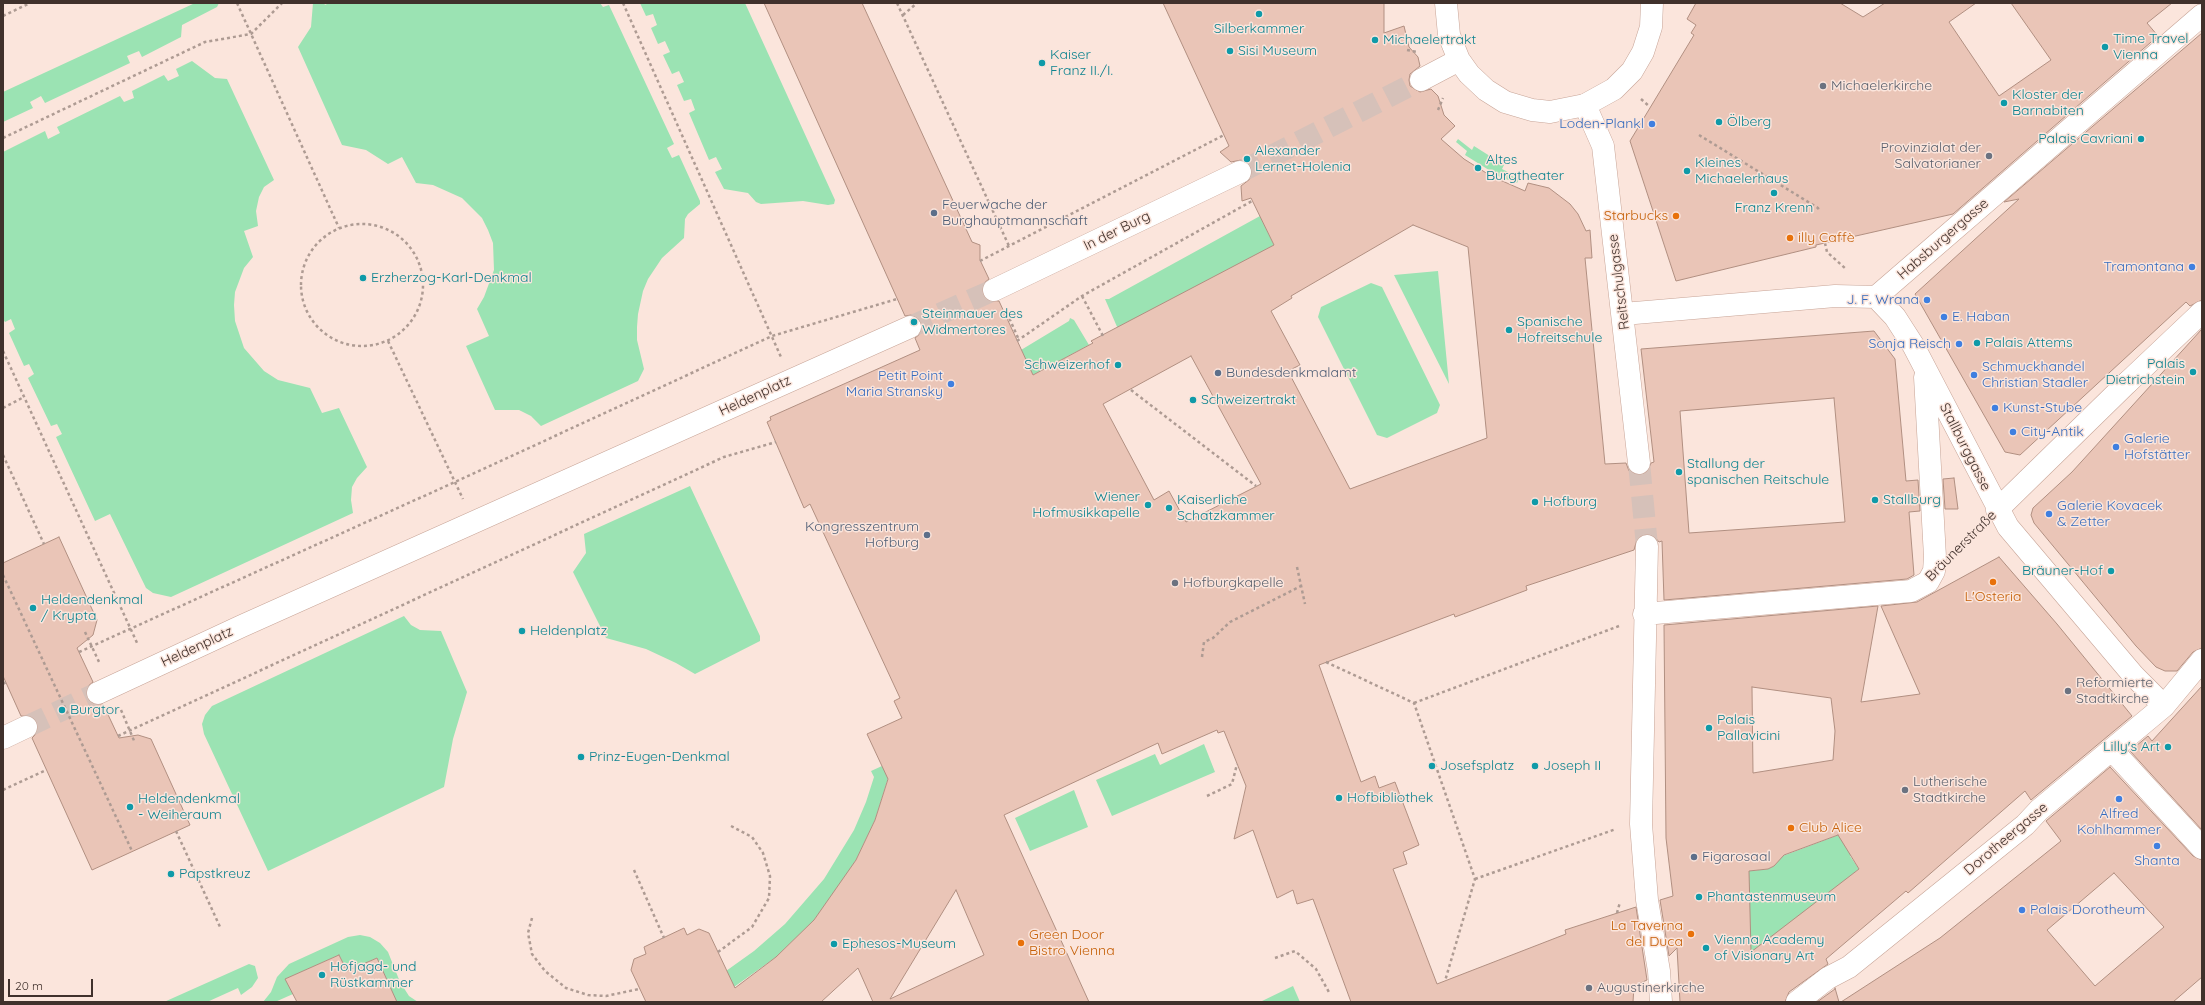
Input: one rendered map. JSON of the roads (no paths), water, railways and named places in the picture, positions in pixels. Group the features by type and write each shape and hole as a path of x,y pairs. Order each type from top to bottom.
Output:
{"street":[{"path":"1446,3 1449,35 1459,60 1469,74 1486,90 1505,102 1532,110 1550,112 1585,105 1614,89 1632,71 1643,52 1651,27 1652,3"},
{"name":"Habsburgergasse","path":"1876,297 2202,15"},
{"path":"1421,80 1459,60"},
{"name":"Reitschulgasse","path":"1585,105 1603,146 1639,463"},
{"name":"In der Burg","path":"994,290 1240,172"},
{"path":"1623,314 1835,296 1876,297"},
{"name":"Stallburggasse","path":"1876,297 1895,317 1925,368 1997,510 2008,527 2134,676 2164,706"},
{"name":"Bräunerstraße","path":"1997,510 2202,312"},
{"name":"Heldenplatz","path":"98,693 910,327"},
{"name":"Stallburggasse","path":"1925,368 1935,557 1934,571 1928,582"},
{"path":"1647,546 1644,614 1641,824 1647,900 1659,971 1661,1002"},
{"name":"Bräunerstraße","path":"1644,614 1911,591 1928,582"},
{"name":"Dorotheergasse","path":"1797,1002 1828,978 1849,967 2025,824 2039,810 2113,750 2164,706 2202,660"},
{"path":"3,738 26,727"},
{"path":"2113,750 2202,848"}],"tunnel":[{"path":"1240,172 1421,80"},
{"path":"910,327 994,290"},
{"path":"1639,463 1647,546"},
{"path":"26,727 98,693"}],"place":[{"name":"Silberkammer","path":"1259,14"},
{"name":"Michaelertrakt","path":"1375,40"},
{"name":"Time Travel Vienna","path":"2105,47"},
{"name":"Sisi Museum","path":"1230,51"},
{"name":"Kaiser Franz II./I.","path":"1042,63"},
{"name":"Michaelerkirche","path":"1823,86"},
{"name":"Kloster der Barnabiten","path":"2004,103"},
{"name":"Ölberg","path":"1719,122"},
{"name":"Loden-Plankl","path":"1652,124"},
{"name":"Palais Cavriani","path":"2141,139"},
{"name":"Provinzialat der Salvatorianer","path":"1989,156"},
{"name":"Alexander Lernet-Holenia","path":"1247,159"},
{"name":"Altes Burgtheater","path":"1478,168"},
{"name":"Kleines Michaelerhaus","path":"1687,171"},
{"name":"Franz Krenn","path":"1774,193"},
{"name":"Feuerwache der Burghauptmannschaft","path":"934,213"},
{"name":"Starbucks","path":"1676,216"},
{"name":"illy Caffè","path":"1790,238"},
{"name":"Tramontana","path":"2192,267"},
{"name":"Erzherzog-Karl-Denkmal","path":"363,278"},
{"name":"J. F. Wrana","path":"1927,300"},
{"name":"E. Haban","path":"1944,317"},
{"name":"Steinmauer des Widmertores","path":"914,322"},
{"name":"Spanische Hofreitschule","path":"1509,330"},
{"name":"Palais Attems","path":"1977,343"},
{"name":"Sonja Reisch","path":"1959,344"},
{"name":"Schweizerhof","path":"1118,365"},
{"name":"Palais Dietrichstein","path":"2193,372"},
{"name":"Bundesdenkmalamt","path":"1218,373"},
{"name":"Schmuckhandel Christian Stadler","path":"1974,375"},
{"name":"Petit Point Maria Stransky","path":"951,384"},
{"name":"Schweizertrakt","path":"1193,400"},
{"name":"Kunst-Stube","path":"1995,408"},
{"name":"City-Antik","path":"2013,432"},
{"name":"Galerie Hofstätter","path":"2116,447"},
{"name":"Stallung der spanischen Reitschule","path":"1679,472"},
{"name":"Stallburg","path":"1875,500"},
{"name":"Hofburg","path":"1535,502"},
{"name":"Wiener Hofmusikkapelle","path":"1148,505"},
{"name":"Kaiserliche Schatzkammer","path":"1169,508"},
{"name":"Galerie Kovacek & Zetter","path":"2049,514"},
{"name":"Kongresszentrum Hofburg","path":"927,535"},
{"name":"Bräuner-Hof","path":"2111,571"},
{"name":"L'Osteria","path":"1993,582"},
{"name":"Hofburgkapelle","path":"1175,583"},
{"name":"Heldendenkmal / Krypta","path":"33,608"},
{"name":"Heldenplatz","path":"522,631"},
{"name":"Reformierte Stadtkirche","path":"2068,691"},
{"name":"Burgtor","path":"62,710"},
{"name":"Palais Pallavicini","path":"1709,728"},
{"name":"Lilly's Art","path":"2168,747"},
{"name":"Prinz-Eugen-Denkmal","path":"581,757"},
{"name":"Josefsplatz","path":"1432,766"},
{"name":"Joseph II","path":"1535,766"},
{"name":"Lutherische Stadtkirche","path":"1905,790"},
{"name":"Hofbibliothek","path":"1339,798"},
{"name":"Alfred Kohlhammer","path":"2119,799"},
{"name":"Heldendenkmal - Weiheraum","path":"130,807"},
{"name":"Club Alice","path":"1791,828"},
{"name":"Shanta","path":"2157,846"},
{"name":"Figarosaal","path":"1694,857"},
{"name":"Papstkreuz","path":"171,874"},
{"name":"Phantastenmuseum","path":"1699,897"},
{"name":"Palais Dorotheum","path":"2022,910"},
{"name":"La Taverna del Duca","path":"1691,934"},
{"name":"Green Door Bistro Vienna","path":"1021,943"},
{"name":"Ephesos-Museum","path":"834,944"},
{"name":"Vienna Academy of Visionary Art","path":"1706,948"},
{"name":"Hofjagd- und Rüstkammer","path":"322,975"},
{"name":"Augustinerkirche","path":"1589,988"}]}
